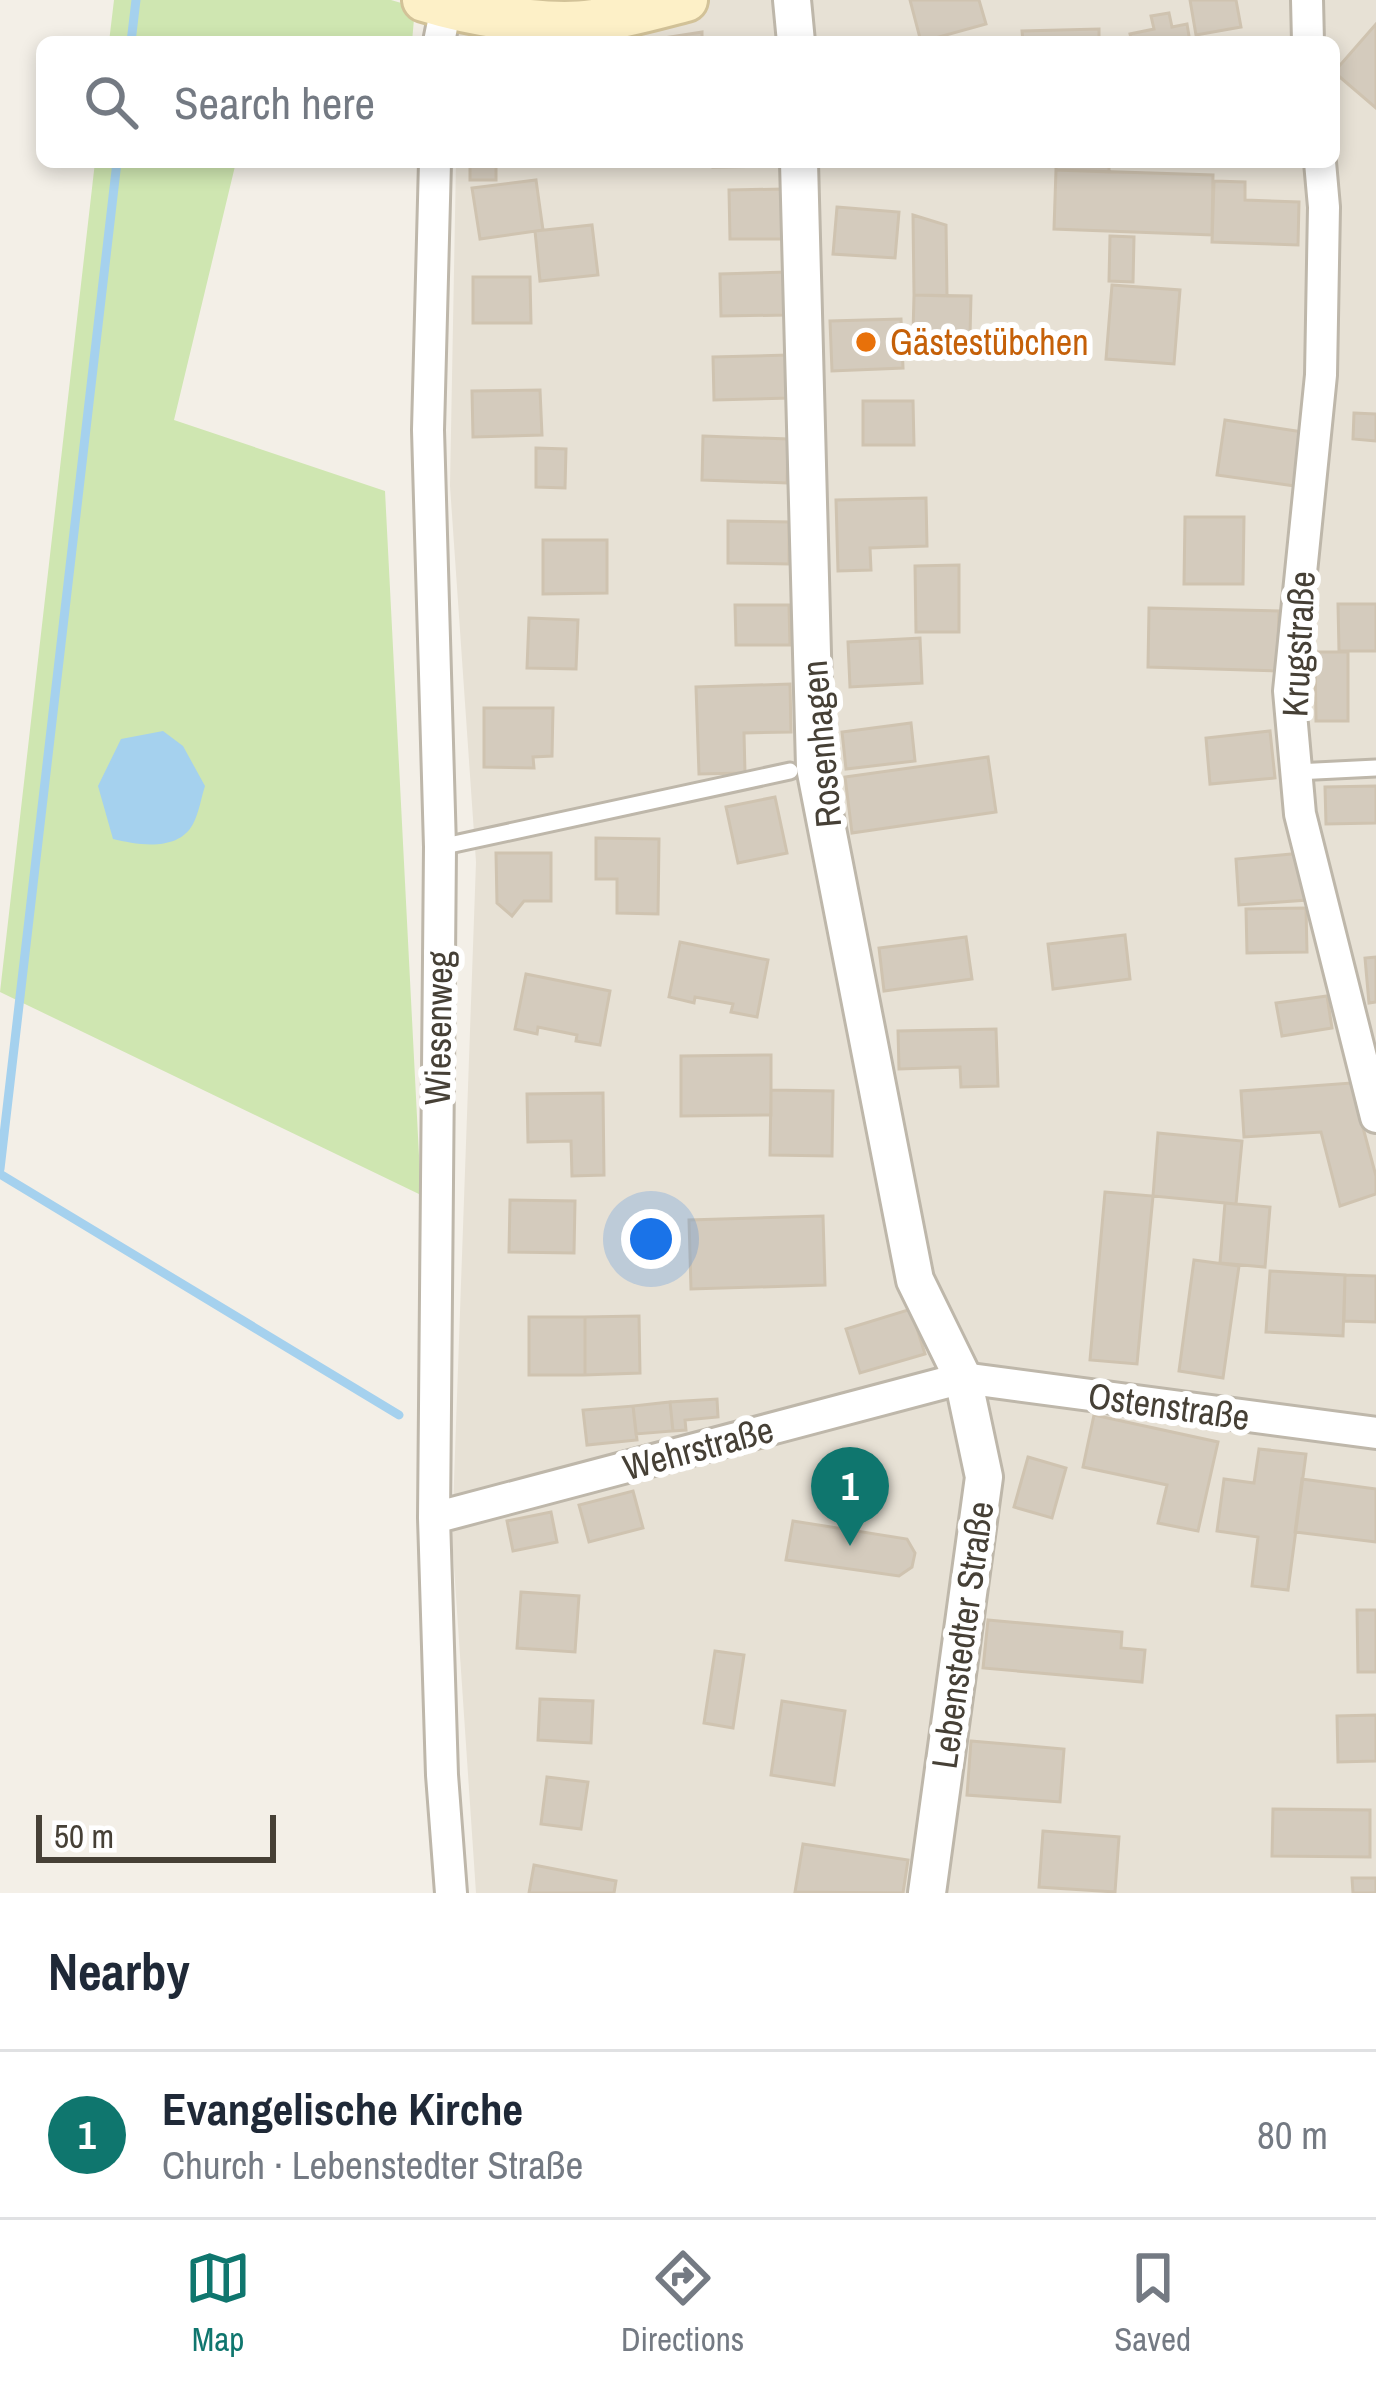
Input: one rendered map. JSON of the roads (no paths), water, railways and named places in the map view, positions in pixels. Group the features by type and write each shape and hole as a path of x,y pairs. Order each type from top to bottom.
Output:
{"main road":[{"path":"436,16 588,22 622,8 686,0"}],"street":[{"path":"792,0 795,36"},
{"path":"1307,0 1308,36"},
{"name":"Wiesenweg","path":"435,168 428,430 440,847 434,1518 442,1775 451,1893"},
{"name":"Rosenhagen","path":"800,168 815,767 915,1280 963,1378"},
{"name":"Krugstraße","path":"1320,168 1324,208 1321,375 1289,691 1300,814 1376,1118"},
{"name":"Ostenstraße","path":"963,1378 1376,1433"},
{"name":"Wehrstraße","path":"434,1518 963,1378"},
{"name":"Lebenstedter Straße","path":"927,1893 984,1478 963,1378"}],"lane":[{"path":"1296,772 1376,768"},
{"path":"440,847 790,771"}],"water":[{"path":"163,731 183,746 205,786 195,820 186,833 168,843 113,839 98,786 121,739"}],"waterway":[{"path":"132,36 136,0"},
{"path":"0,1169 116,168"},
{"path":"0,1174 399,1415"}],"place":[{"name":"Gästestübchen","path":"866,342"},
{"name":"Evangelische Kirche","path":"850,1546"}]}
